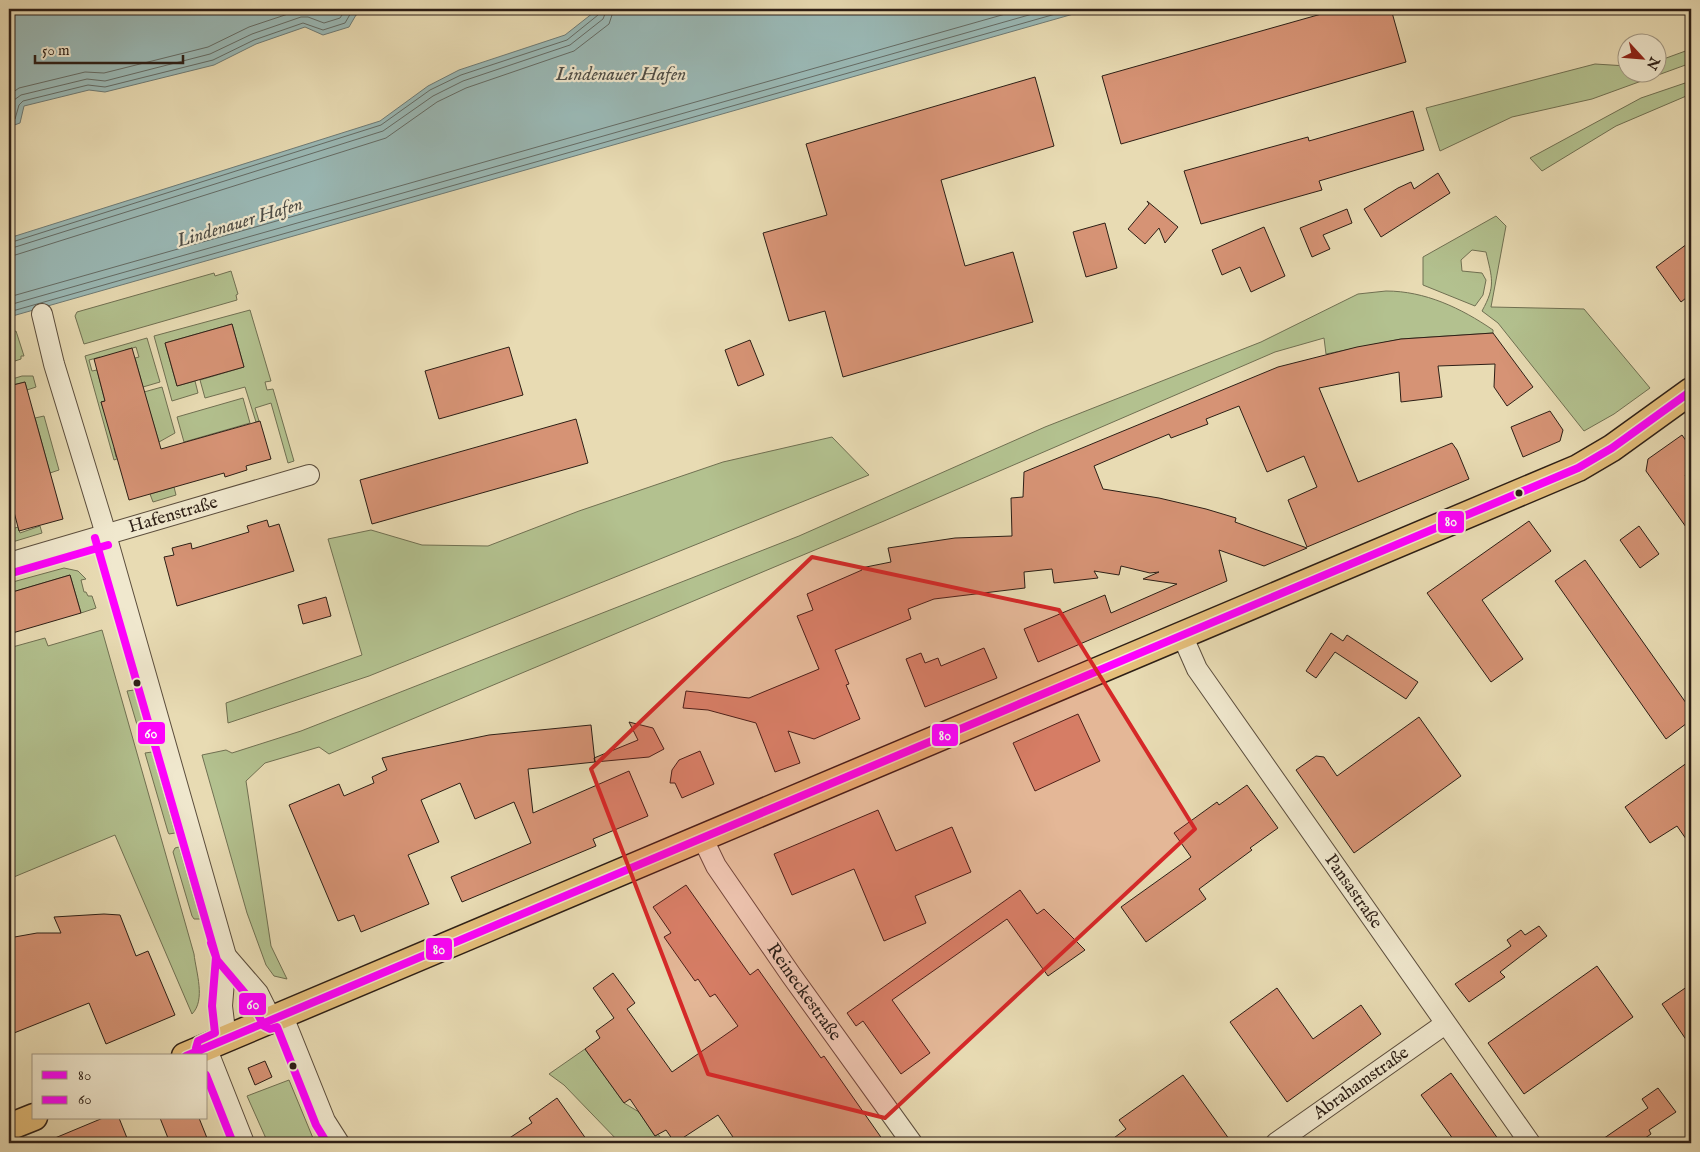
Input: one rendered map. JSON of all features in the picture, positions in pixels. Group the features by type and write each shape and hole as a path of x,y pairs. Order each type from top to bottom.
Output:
{"main road":[{"path":"205,1047 1578,468 1612,448 1691,391"},
{"path":"9,1127 32,1118"}],"street":[{"path":"42,314 56,372 106,535 226,956 222,1006 205,1047"},
{"name":"Hafenstraße","path":"9,563 309,475"},
{"name":"Pansastraße","path":"1182,635 1197,669 1530,1143"},
{"name":"Reineckestraße","path":"702,838 716,866 769,944 912,1143"},
{"path":"226,956 276,1017 325,1121 339,1143"},
{"name":"Abrahamstraße","path":"1276,1143 1445,1024"},
{"path":"208,1054 244,1143"}],"highlighted area":[{"path":"812,557 1059,610 1195,829 885,1118 708,1074 591,769"}],"green space":[{"path":"1691,49 1691,63 1668,71 1668,57"},
{"path":"1595,64 1618,65 1618,82 1639,82 1592,99 1512,117 1440,151 1426,108"},
{"path":"1691,81 1691,94 1616,126 1542,171 1530,158 1641,98"},
{"path":"1496,216 1506,226 1491,307 1584,309 1650,388 1614,414 1584,431 1498,323 1482,311 1491,288 1490,269 1486,252 1472,250 1461,260 1462,271 1482,273 1486,280 1483,295 1475,306 1423,285 1423,257"},
{"path":"231,271 238,294 236,295 237,300 84,344 75,316 77,312 214,273 215,276"},
{"path":"1386,291 1415,294 1442,302 1481,322 1493,330 1493,333 1401,339 1326,354 1324,338 1275,352 884,521 329,754 319,747 265,763 246,781 271,946 287,979 274,976 266,965 247,913 202,755 226,750 232,753 301,731 799,536 1045,427 1261,342 1358,294"},
{"path":"250,310 271,381 265,382 267,390 273,389 294,461 288,463 271,403 255,408 259,421 256,422 245,387 205,398 200,380 244,367 232,324 165,343 177,386 195,381 198,393 172,401 154,336"},
{"path":"16,331 24,356 9,363 9,333"},
{"path":"147,338 160,382 143,387 135,358 139,357 136,347 125,350 126,354 102,361 100,357 89,360 92,371 97,370 105,401 101,402 104,411 108,410 118,447 114,448 116,457 122,457 114,460 85,356"},
{"path":"22,376 33,376 36,387 27,390 25,382 9,386 9,380"},
{"path":"162,387 175,433 159,442 144,392"},
{"path":"243,398 250,423 184,442 177,417"},
{"path":"44,416 59,470 50,473 35,418"},
{"path":"832,437 869,475 369,676 228,723 226,703 362,655 328,539 371,530 422,545 488,546 579,511 723,462"},
{"path":"174,487 176,495 153,502 150,494"},
{"path":"40,526 42,533 9,543 9,530 18,527 20,533"},
{"path":"64,568 78,571 86,579 81,580 84,592 88,596 92,596 96,608 81,613 70,575 9,593 9,583"},
{"path":"102,630 194,954 199,994 196,1008 192,1014 115,835 9,879 9,648 45,638 48,646"},
{"path":"134,690 150,744 143,745 127,691"},
{"path":"152,752 175,833 169,834 168,832 145,753"},
{"path":"179,847 200,919 194,919 192,916 173,852 175,848"},
{"path":"585,1049 624,1103 639,1112 655,1136 658,1134 664,1143 620,1143 564,1085 549,1074"},
{"path":"289,1080 315,1143 268,1143 247,1096"}],"water":[{"path":"23,9 373,9 356,15 349,27 323,35 305,27 256,44 214,65 105,92 89,90 24,106 20,123 9,127 9,19"},
{"name":"Lindenauer Hafen","path":"598,9 1091,9 9,317 9,238 380,121 428,86 459,70 565,35"}],"building":[{"path":"1339,9 1391,9 1406,62 1121,144 1102,76"},
{"path":"1035,77 1054,146 941,180 965,266 1013,252 1033,322 843,377 825,311 789,321 763,233 827,215 806,144"},
{"path":"1413,111 1424,150 1319,181 1322,190 1201,224 1184,171 1308,137 1309,141"},
{"path":"1438,173 1450,193 1381,237 1364,209 1398,188 1411,182 1414,189"},
{"path":"1147,201 1178,227 1165,243 1159,228 1145,244 1128,229 1149,204"},
{"path":"1347,209 1352,223 1323,235 1330,249 1312,257 1300,228"},
{"path":"1105,223 1117,268 1086,277 1073,232"},
{"path":"1264,227 1285,276 1251,292 1240,267 1222,275 1212,250"},
{"path":"1691,241 1691,294 1681,302 1656,267"},
{"path":"232,324 244,367 177,386 165,343"},
{"path":"1493,333 1533,387 1507,406 1494,387 1495,364 1438,366 1442,397 1401,402 1399,372 1319,388 1358,482 1452,443 1457,450 1469,479 1307,547 1288,500 1317,487 1304,456 1267,472 1239,406 1206,419 1208,424 1171,438 1169,434 1094,466 1103,489 1159,498 1206,509 1236,518 1235,522 1307,548 1264,566 1219,550 1227,581 1038,662 1024,629 1105,595 1111,613 1177,584 1143,579 1159,572 1150,573 1121,566 1119,575 1094,571 1098,578 1054,583 1052,569 1024,572 1025,588 934,599 908,609 911,619 835,650 849,684 846,685 860,719 814,739 788,731 800,763 775,772 756,723 708,710 683,708 686,691 749,698 819,669 797,616 813,610 807,594 862,570 861,568 891,562 888,548 955,538 1012,536 1011,498 1023,497 1024,472 1278,367 1357,347 1401,339"},
{"path":"750,340 764,375 738,386 725,350"},
{"path":"509,347 523,395 439,419 425,371"},
{"path":"132,348 161,449 260,421 271,459 246,466 247,470 225,477 224,473 129,500 101,402 105,401 94,359"},
{"path":"25,382 63,519 19,531 9,493 9,386"},
{"path":"1550,411 1563,430 1560,441 1523,457 1511,427"},
{"path":"576,419 588,463 372,524 360,480"},
{"path":"1682,435 1691,448 1691,471 1685,475 1691,484 1691,534 1646,471 1648,459"},
{"path":"267,520 269,527 279,524 294,571 177,606 164,557 174,555 172,548 191,543 192,549 249,532 247,526"},
{"path":"1529,521 1551,551 1482,600 1523,659 1491,682 1427,593"},
{"path":"1639,526 1659,554 1640,568 1620,540"},
{"path":"1585,560 1691,710 1691,720 1666,739 1555,581"},
{"path":"70,575 81,613 9,634 9,593"},
{"path":"326,597 331,616 303,624 298,605"},
{"path":"1331,633 1343,641 1347,635 1418,682 1406,699 1335,652 1316,678 1306,671"},
{"path":"984,648 997,678 925,707 906,659 921,653 925,663 938,658 941,666"},
{"path":"1078,714 1100,761 1035,791 1013,743"},
{"path":"1419,717 1461,776 1354,853 1296,770 1316,756 1324,757 1337,776"},
{"path":"629,722 653,728 664,749 649,757 595,762 594,758 638,740"},
{"path":"591,725 595,762 528,769 533,813 629,771 648,816 593,839 596,846 462,902 451,877 531,843 514,802 475,819 460,783 421,800 439,842 408,855 429,904 361,932 354,915 338,921 289,805 339,784 344,796 374,783 372,777 387,770 382,758 489,735"},
{"path":"700,751 714,784 682,798 675,783 670,783 672,770 679,760"},
{"path":"1691,760 1691,846 1677,826 1650,843 1625,807"},
{"path":"1247,785 1278,828 1250,848 1252,850 1199,889 1206,899 1146,942 1121,907 1191,857 1174,833 1217,802 1219,805"},
{"path":"878,810 896,851 952,827 971,872 915,896 926,923 884,941 854,869 792,895 774,854"},
{"path":"686,885 750,975 758,969 821,1058 824,1056 885,1143 737,1143 718,1115 675,1143 666,1130 655,1136 630,1099 624,1103 585,1049 600,1038 596,1031 614,1018 593,988 613,973 635,1003 627,1009 672,1072 738,1026 715,994 710,997 698,979 695,981 664,937 671,933 653,907"},
{"path":"1020,890 1037,914 1044,909 1085,950 1048,976 1007,919 892,1000 930,1053 901,1074 863,1021 856,1026 847,1013"},
{"path":"120,915 136,956 148,951 175,1015 106,1044 89,1003 9,1035 9,938 37,933 61,933 54,917"},
{"path":"1539,926 1547,936 1500,972 1505,977 1469,1002 1455,984 1511,946 1507,940 1521,930 1525,935"},
{"path":"1597,966 1633,1017 1524,1094 1488,1043"},
{"path":"1691,984 1691,1047 1662,1004"},
{"path":"1277,988 1313,1039 1361,1005 1381,1034 1287,1102 1230,1022"},
{"path":"265,1061 272,1077 255,1085 248,1068"},
{"path":"1451,1073 1501,1143 1456,1143 1421,1095"},
{"path":"1183,1075 1232,1143 1107,1143 1126,1129 1119,1120"},
{"path":"1658,1088 1676,1112 1649,1130 1651,1134 1638,1143 1597,1143 1648,1108 1642,1099"},
{"path":"557,1098 589,1143 502,1143 532,1123 529,1118"},
{"path":"98,1120 120,1120 129,1143 43,1143"},
{"path":"161,1120 200,1120 207,1138 194,1143 170,1143"}],"transit line":[{"name":"80","path":"191,1054 1578,468 1612,448 1691,391"},
{"name":"60","path":"95,538 217,960 250,999 264,1026 270,1029 277,1027 316,1125 327,1143"},
{"name":"60","path":"12,573 108,545"},
{"name":"60","path":"198,1054 196,1048 198,1041 215,1033 212,1006 216,957 211,943"},
{"name":"60","path":"208,1080 233,1143"}]}
